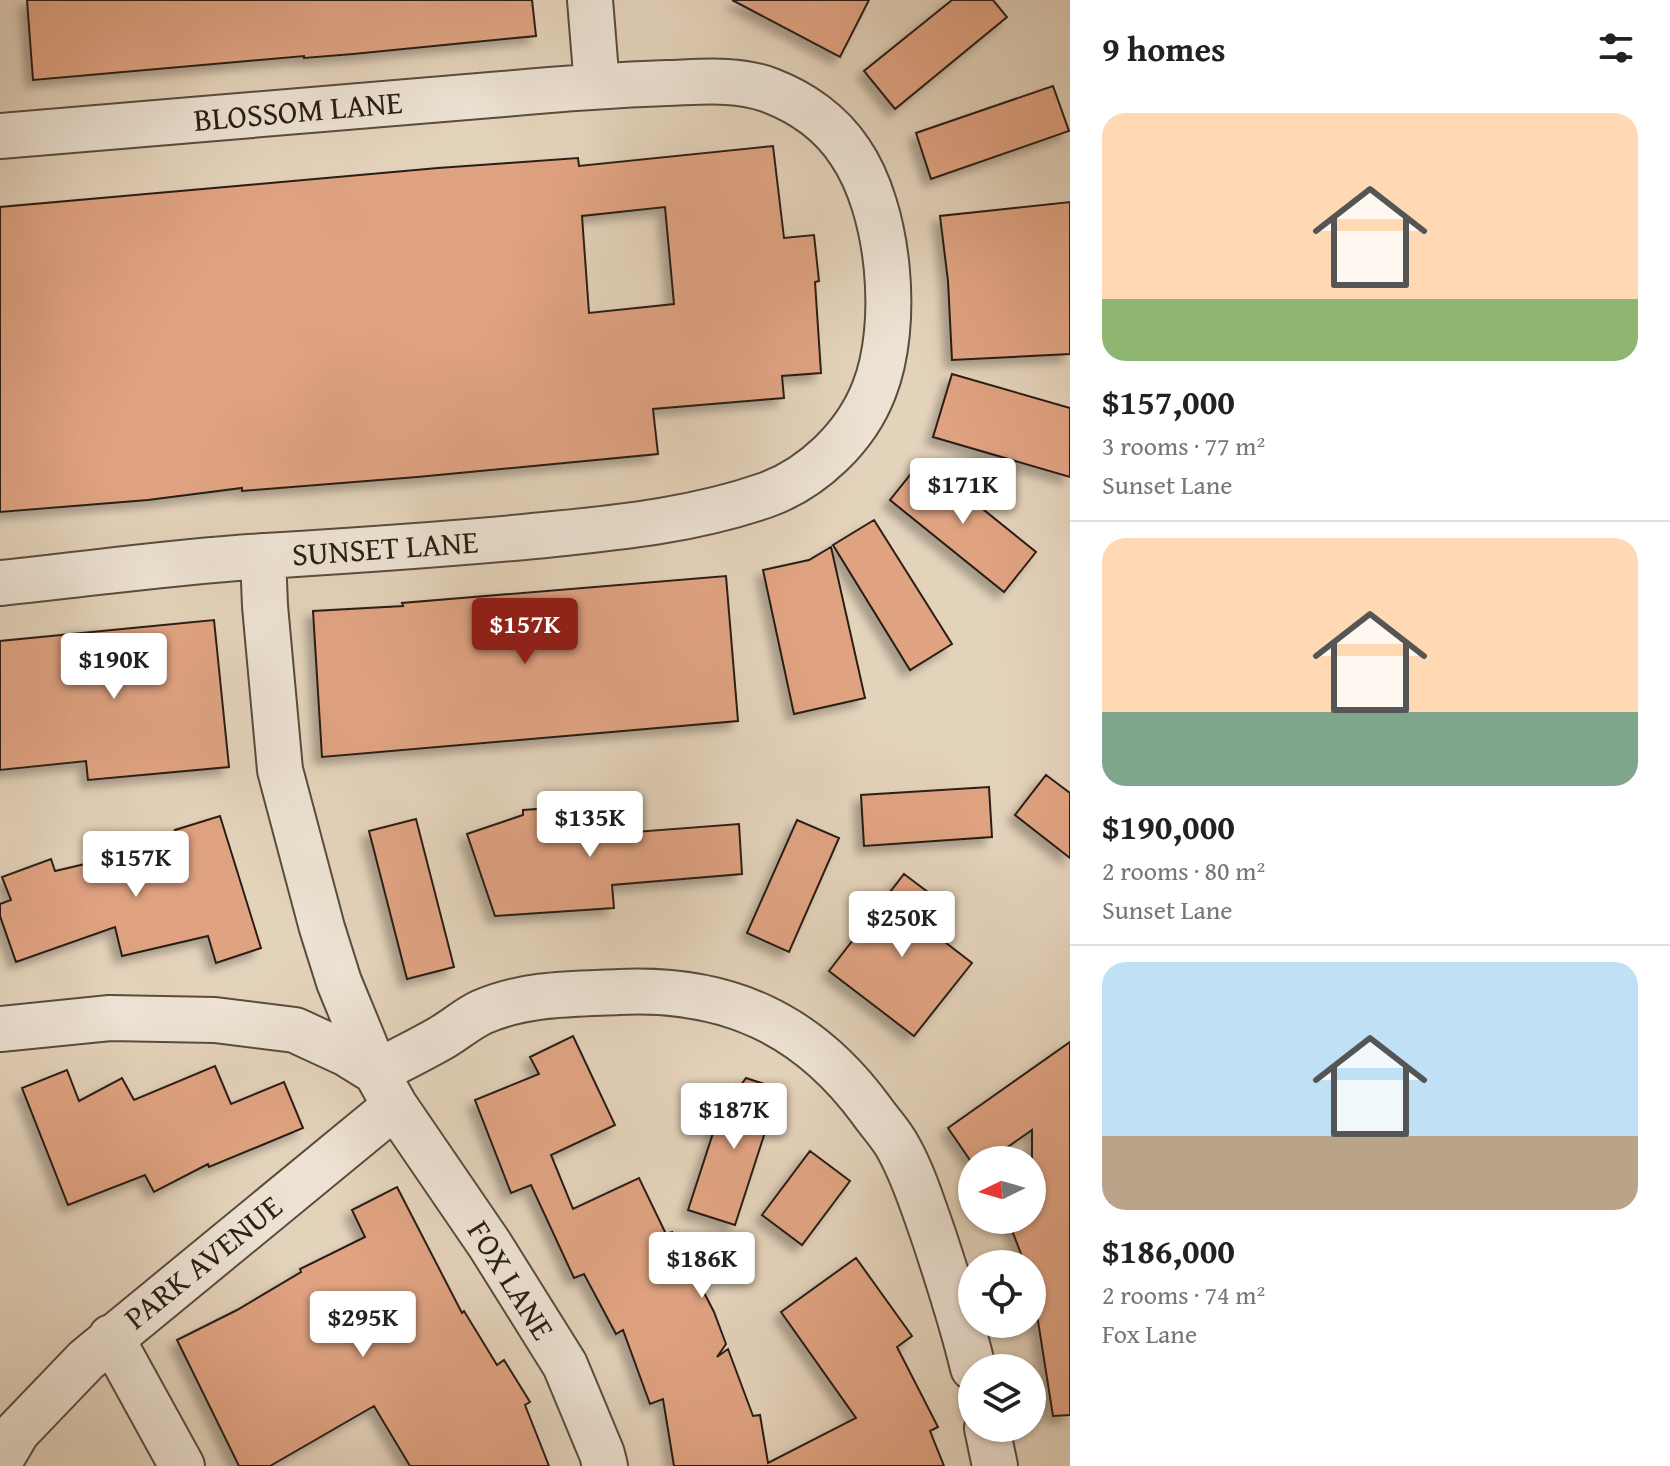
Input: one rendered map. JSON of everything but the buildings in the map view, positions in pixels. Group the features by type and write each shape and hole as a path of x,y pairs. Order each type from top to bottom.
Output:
{"street":[{"path":"590,0 597,86"},
{"name":"BLOSSOM LANE","path":"0,136 597,86 722,82 770,91 807,109 830,128 851,152 866,180 876,210 887,272 887,333 883,362 874,391 861,417 820,464 795,482 766,495"},
{"name":"SUNSET LANE","path":"0,583 263,556 478,542 657,523 766,495"},
{"path":"263,556 280,770 339,982 386,1089"},
{"name":"PARK AVENUE","path":"0,1461 17,1432 86,1360 442,1038 481,1013 535,996 653,991 710,998 776,1023 806,1042 857,1091 898,1148 918,1191 951,1288 969,1354"},
{"name":"FOX LANE","path":"0,1029 110,1018 215,1020 295,1030 347,1054 386,1089 490,1245 565,1365 605,1466"},
{"path":"111,1337 182,1466"},
{"path":"990,1442 995,1466"}]}
